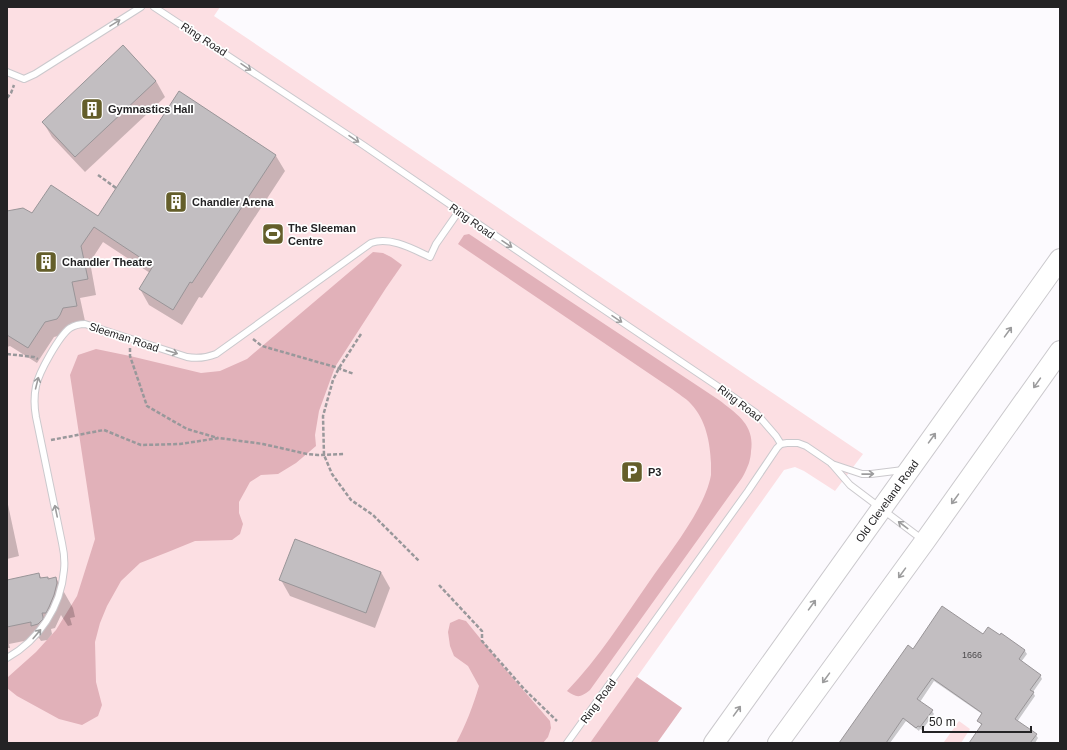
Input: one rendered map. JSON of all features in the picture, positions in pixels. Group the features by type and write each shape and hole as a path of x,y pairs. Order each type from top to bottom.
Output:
{"highway":[{"name":"Old Cleveland Road","path":"714,743 1060,259"},
{"path":"778,743 925,541 1060,351"}],"lane":[{"path":"7,72 24,79 35,74 141,7"},
{"name":"Ring Road","path":"154,7 357,140 756,413 781,444 773,452 748,492 567,743"},
{"name":"Sleeman Road","path":"7,658 25,646 40,630 61,590 64,570 62,542 36,417 34,395 36,384 46,362 69,329 74,325 80,324 92,326 187,357 197,359 210,356 216,354 371,243 376,241 393,242 430,257 436,244 459,211"},
{"path":"781,444 798,443 811,449 831,463 850,485 925,541"},
{"path":"831,463 862,474 909,470"}],"path":[{"path":"7,98 11,93 18,77"},
{"path":"98,175 116,188"},
{"path":"361,334 333,380 323,416 324,455 332,474 351,500 373,515 419,561"},
{"path":"231,343 238,348 253,338 262,346 339,368 354,374"},
{"path":"130,339 130,356 147,406 187,429 219,438 263,444 307,454 344,454"},
{"path":"7,354 34,357 46,362"},
{"path":"41,442 104,430 141,445 180,444 219,438"},
{"path":"439,585 482,631 482,641 524,689 557,721"}],"shaded area":[{"name":"The Sleeman Centre","path":"7,7 220,7 214,16 863,454 835,491 804,471 795,467 784,470 637,677 682,708 657,743 7,743"},
{"path":"469,234 719,400 738,415 743,421 750,434 752,442 749,463 742,478 590,690 581,696 573,695 567,691 590,665 610,638 685,530 702,502 711,475 708,439 704,424 696,410 687,400 458,244 464,235"},
{"path":"373,252 383,253 402,265 335,367 319,411 315,435 316,446 296,463 278,474 261,475 250,482 239,502 239,513 243,524 240,534 232,540 195,541 140,563 121,581 107,606 100,623 95,642 96,682 102,705 98,716 82,725 59,719 17,696 7,688 8,677 36,652 56,630 77,596 95,539 70,375 78,355 96,349 201,373 220,371 247,359"},
{"path":"459,619 466,621 550,721 551,728 548,737 543,743 456,743 469,715 479,686 468,666 454,656 450,646 448,632 450,623"},
{"path":"637,677 682,708 657,743 590,743"},
{"path":"959,721 970,729 961,743 945,743 944,742"}],"building":[{"name":"Gymnastics Hall","path":"123,45 156,81 75,157 42,122"},
{"name":"Chandler Arena","path":"179,91 276,155 192,283 190,282 173,310 139,289 153,266 94,227 81,246 88,279 72,282 77,306 63,308 57,319 45,322 28,348 7,335 7,211 23,208 32,213 51,185 98,216"},
{"path":"295,539 381,572 366,613 279,580"},
{"path":"39,573 40,578 48,577 48,579 56,577 57,583 54,595 46,613 42,613 43,619 38,624 31,626 31,622 7,627 7,580"},
{"path":"942,606 983,634 988,627 1000,635 1001,633 1025,650 1019,659 1041,675 1030,690 1034,692 1015,719 1037,734 1030,743 969,743 982,724 977,721 982,713 932,678 917,699 933,710 920,727 918,726 916,728 903,718 886,743 839,743 908,645 913,649"}],"place":[{"name":"Gymnastics Hall","path":"92,109"},
{"name":"Chandler Arena","path":"176,202"},
{"name":"The Sleeman Centre","path":"273,234"},
{"name":"Chandler Theatre","path":"46,262"},
{"name":"P3","path":"632,472"}]}
